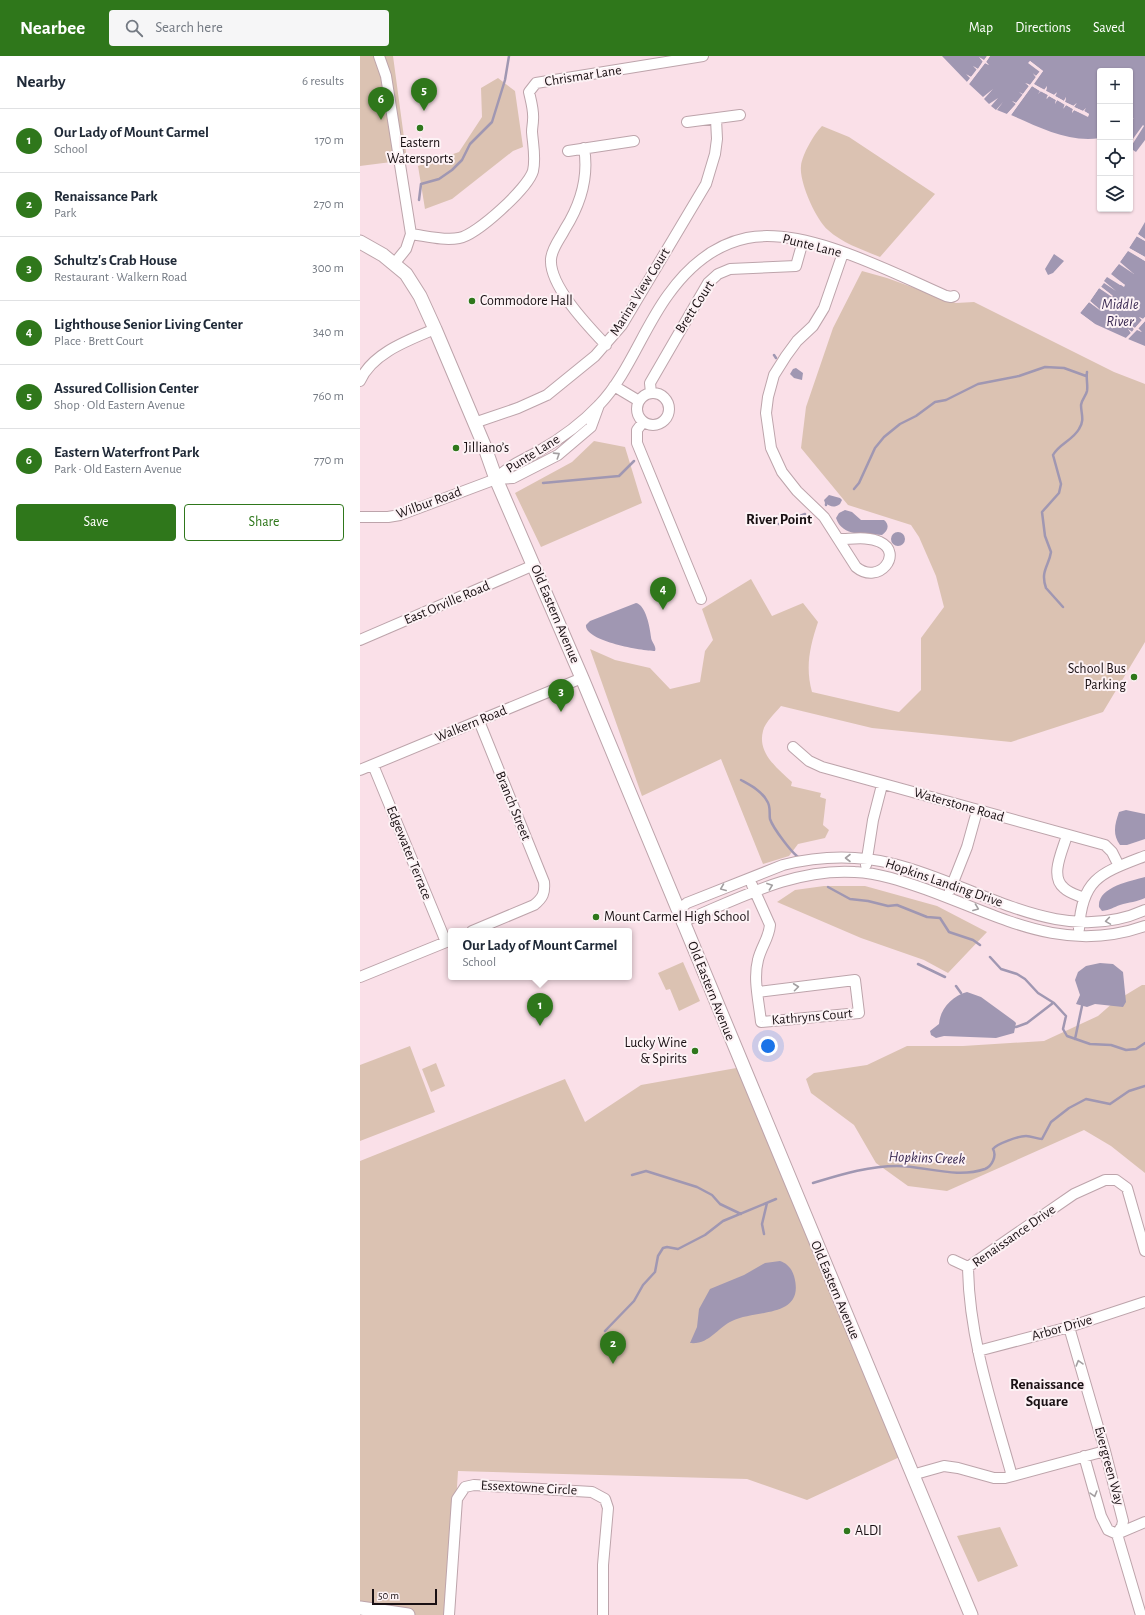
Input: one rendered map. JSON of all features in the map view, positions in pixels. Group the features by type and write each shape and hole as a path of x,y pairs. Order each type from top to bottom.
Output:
{"street":[{"path":"379,56 386,76 411,234 406,250 394,264"},
{"name":"Chrismar Lane","path":"411,234 460,238 472,233 482,226 529,180 534,162 532,128 534,119 529,92 536,83 703,56"},
{"path":"687,122 740,115"},
{"name":"Marina View Court","path":"474,423 518,408 547,395 606,345 622,325 706,184 715,154 717,139 716,119"},
{"path":"568,151 634,141"},
{"path":"584,148 587,164 582,192 574,213 553,250 551,260 552,272 580,318 606,345"},
{"name":"Punte Lane","path":"496,479 513,478 558,455 591,427 599,405 614,386 668,295 689,269 701,259 732,242 748,238 781,237 803,241 843,253 902,275 946,296 954,296"},
{"name":"Brett Court","path":"651,393 650,383 708,283 718,274 730,269 796,266 803,241"},
{"name":"Old Eastern Avenue","path":"360,242 383,255 406,274 435,329 496,479 582,678 971,1615"},
{"path":"839,539 870,539 880,542 886,548 890,556 888,564 882,570 873,573 861,570 856,566 824,517 797,491 782,472 771,448 766,413 768,397 774,375 797,341 813,326 824,308 843,253"},
{"path":"360,381 366,371 390,350 435,329"},
{"path":"614,386 639,401"},
{"path":"651,393 663,395 669,406 667,417 658,425 643,422 638,415 637,408 639,401 646,394 651,393"},
{"path":"643,422 637,430 636,443 701,600"},
{"name":"Wilbur Road","path":"360,517 388,517 412,512 496,479"},
{"name":"East Orville Road","path":"360,640 534,566"},
{"name":"Walkern Road","path":"360,770 582,678"},
{"name":"Branch Street","path":"479,721 544,882 545,891 534,905 479,928"},
{"name":"Waterstone Road","path":"793,747 809,761 822,767 882,785 1105,845 1112,852 1119,866"},
{"name":"Edgewater Terrace","path":"373,765 448,941"},
{"path":"866,874 873,820 882,785"},
{"path":"948,897 967,847 977,811"},
{"path":"1067,835 1058,867 1058,879 1065,890 1084,898"},
{"path":"1079,937 1084,898 1100,876 1119,866 1145,856"},
{"name":"Hopkins Landing Drive","path":"680,916 687,903 749,878 799,861 830,858 867,859 905,867 1045,918 1080,923 1098,922 1119,919 1145,910"},
{"name":"Hopkins Landing Drive","path":"680,916 808,874 834,871 893,878 1024,926 1054,934 1079,937 1106,936 1145,926"},
{"name":"Kathryns Court","path":"749,878 770,925 770,932 758,959 758,992 760,1022 859,1013 855,980 758,992"},
{"path":"360,978 448,941"},
{"name":"Renaissance Drive","path":"1012,1476 978,1351 969,1290 968,1267 1074,1194 1105,1180 1116,1180 1121,1182 1127,1188 1145,1251"},
{"path":"953,1260 968,1267"},
{"name":"Arbor Drive","path":"978,1351 1069,1327 1145,1302"},
{"name":"Evergreen Way","path":"1069,1327 1105,1450 1123,1521 1117,1534 1141,1615"},
{"path":"912,1475 944,1466 958,1468 994,1478 1012,1476 1105,1450"},
{"name":"Evergreen Way","path":"1084,1456 1101,1516 1108,1530 1117,1534"},
{"name":"Essextowne Circle","path":"449,1615 456,1504 458,1494 465,1487 474,1485 592,1492 605,1499 608,1508 603,1565 603,1615"},
{"path":"1117,1534 1145,1522"},
{"path":"360,1608 381,1613 408,1615"}],"shaded area":[{"path":"360,56 393,56 407,160 360,166"},
{"path":"498,78 515,91 523,147 513,151 452,199 425,209 418,166 459,152 482,117 481,88"},
{"path":"822,126 849,137 935,194 880,257 853,246 834,235 818,218 809,200 801,173 801,166 809,145 815,134"},
{"path":"862,271 887,278 956,303 974,302 1114,372 1145,384 1145,642 1103,712 1011,742 872,728 781,706 764,728 762,739 763,746 770,760 792,782 791,786 821,793 820,797 826,799 823,825 829,830 825,838 798,844 789,856 763,864 721,759 642,796 590,649 615,660 650,668 670,689 700,682 705,651 713,640 702,609 751,579 772,616 803,603 818,622 809,657 809,674 812,692 899,712 921,690 921,638 944,607 936,576 919,537 911,525 848,505 801,448 806,407 833,328"},
{"path":"594,441 625,447 642,503 541,547 515,493 572,462"},
{"path":"824,886 865,886 937,906 987,932 948,973 924,960 861,938 777,902 795,890"},
{"path":"683,962 700,1001 679,1011 670,989 666,990 658,973"},
{"path":"1142,985 1145,985 1145,1173 1111,1146 1084,1130 947,1191 908,1186 876,1163 854,1125 811,1093 806,1079 814,1073 867,1065 907,1046 963,1046 1044,1041 1098,1016 1114,1002"},
{"path":"410,1046 435,1112 360,1141 360,1065"},
{"path":"436,1063 445,1086 431,1092 422,1069"},
{"path":"742,1067 904,1455 807,1500 747,1479 458,1471 449,1615 408,1615 360,1607 360,1161 565,1079 585,1122 641,1085"},
{"path":"1000,1527 1018,1566 978,1582 957,1536"}],"water":[{"path":"942,56 987,56 984,61 979,57 983,61 978,69 973,66 977,69 971,77 967,75 971,78 967,82"},
{"path":"990,56 1145,56 1145,140 1136,152 1133,150 1133,143 1144,126 1143,125 1133,139 1133,68 1097,68 1097,138 1077,138 1054,133 1011,115 1032,86 1048,95 1047,99 1049,96 1056,100 1055,104 1057,100 1065,105 1064,108 1066,105 1073,109 1072,113 1074,110 1088,116 1089,114 1084,111 1086,108 1083,111 1074,107 1076,103 1074,106 1065,102 1066,97 1064,101 1055,96 1057,93 1054,95 1046,91 1047,86 1045,90 1033,84 1043,71 1030,61 1029,63 1040,71 1036,76 1033,74 1036,77 1030,85 1026,83 1029,86 1016,103 1012,101 1016,104 1007,114 997,110 1003,102 996,110 991,106 998,98 989,104 984,99 993,89 983,97 969,84 985,63 989,65 986,62"},
{"path":"1145,222 1145,239 1138,234"},
{"name":"Middle River","path":"1137,236 1145,241 1145,257 1129,248"},
{"name":"Middle River","path":"1128,250 1145,261 1145,317 1143,319 1139,317 1142,320 1135,328 1131,325 1134,329 1132,332 1128,329 1131,333 1126,338 1095,324 1080,313 1089,302 1102,311 1090,301 1099,288 1113,296 1101,287 1104,283 1116,291 1104,281 1107,277 1120,285 1125,285 1110,275 1119,264 1134,274 1120,262"},
{"path":"1054,254 1064,261 1053,273 1048,275 1045,269"},
{"name":"Middle River","path":"1145,321 1145,346 1128,339 1137,329 1141,332 1138,329"},
{"path":"796,368 803,373 802,380 794,378 790,374 793,369"},
{"path":"829,495 840,498 842,500 840,504 832,506 825,503 824,500"},
{"path":"845,510 852,512 861,520 884,520 888,526 886,532 882,535 862,534 843,529 836,518 839,513"},
{"path":"895,532 901,532 905,536 905,542 901,546 895,546 891,542 891,536"},
{"path":"636,603 645,612 655,651 615,644 594,636 588,631 586,625 590,621"},
{"path":"1126,810 1145,814 1145,839 1127,845 1120,845 1117,841 1115,833 1115,825 1119,812"},
{"path":"1145,877 1145,898 1105,911 1102,911 1099,907 1103,894 1109,890 1124,883"},
{"path":"1100,963 1113,964 1123,972 1126,1002 1123,1007 1095,1004 1087,1007 1076,1004 1080,995 1075,980 1078,972 1086,966"},
{"path":"967,992 981,997 1014,1021 1016,1023 1014,1033 996,1038 944,1036 936,1038 931,1035 930,1031 939,1024 944,1008 956,997"},
{"path":"780,1261 785,1263 792,1271 796,1290 793,1299 786,1306 765,1313 742,1317 727,1324 708,1339 697,1343 690,1343 697,1327 699,1309 710,1289 744,1275 765,1263"}],"pier":[{"path":"987,56 990,56 986,62 989,65 985,63 969,84 967,82 970,78 966,74 971,77 977,70 973,66 978,69 983,62 979,57 984,60"},
{"path":"1030,61 1043,71 1034,84 1044,90 1047,86 1046,91 1054,95 1057,92 1055,96 1064,101 1066,97 1065,102 1073,106 1077,103 1074,107 1083,111 1086,108 1084,111 1089,114 1088,117 1074,110 1072,113 1073,109 1066,105 1063,109 1065,104 1057,100 1055,104 1056,100 1049,96 1046,99 1048,95 1041,91 1038,94 1040,91 1032,86 1011,115 1007,114 1016,104 1012,101 1016,103 1023,95 1019,92 1023,94 1029,86 1025,83 1030,85 1036,77 1033,73 1036,76 1040,72 1028,63"},
{"path":"1145,220 1137,234 1145,239 1145,241 1136,236 1129,248 1145,257 1145,261 1128,251 1111,274 1125,285 1124,287 1106,275 1109,275 1122,258"},
{"path":"1099,285 1113,296 1112,297 1099,288 1090,301 1102,312 1089,302 1080,313 1096,325 1088,322 1078,313"},
{"path":"1139,317 1143,319 1145,317 1145,321 1138,328 1142,332 1137,330 1128,339 1126,338 1131,333 1128,329 1132,332 1134,329 1131,326 1135,328 1142,320"}],"waterway":[{"path":"419,200 421,184 439,179 452,170 462,160 470,144 492,122 505,80 509,56"},
{"path":"854,489 859,483 875,448 884,437 900,424 916,416 935,402 946,400 978,384 1019,376 1045,367 1064,368 1086,376"},
{"path":"1063,607 1046,588 1044,582 1044,573 1051,552 1045,536 1042,512 1059,493 1061,484 1053,455 1076,433 1082,423 1081,405 1087,391 1087,372"},
{"path":"543,483 619,476 634,461"},
{"path":"779,524 805,514"},
{"path":"741,780 756,789 765,797 769,805 770,819 772,823 788,847 800,858"},
{"name":"Hopkins Creek","path":"828,887 850,899 868,901 888,906 897,905 927,917 940,918 949,932 973,940 980,945"},
{"name":"Hopkins Creek","path":"990,957 1001,969 1017,974 1025,979 1038,993 1054,1003 1066,1016 1063,1029 1067,1036 1090,1044 1111,1045 1126,1050 1136,1049 1145,1043"},
{"path":"918,964 945,977"},
{"path":"956,986 961,993"},
{"name":"Hopkins Creek","path":"1016,1027 1027,1023 1053,1003"},
{"path":"1075,1039 1082,1006"},
{"name":"Hopkins Creek","path":"813,1183 854,1172 886,1166 963,1173 985,1169 990,1166 993,1160 993,1149 995,1147 1023,1136 1042,1139 1051,1122 1069,1108 1086,1099 1110,1104 1129,1091 1145,1086"},
{"path":"632,1175 646,1171 697,1187 712,1195 720,1204 741,1214"},
{"path":"605,1331 634,1301 643,1285 655,1272 658,1256 663,1248 667,1247 678,1249 705,1235 723,1221 776,1199"},
{"path":"764,1234 762,1224 767,1203"}],"place":[{"name":"Assured Collision Center","path":"424,111"},
{"name":"Eastern Waterfront Park","path":"381,120"},
{"name":"Eastern Watersports","path":"420,128"},
{"name":"Commodore Hall","path":"472,301"},
{"name":"Jilliano’s","path":"456,448"},
{"name":"Lighthouse Senior Living Center","path":"663,610"},
{"name":"School Bus Parking","path":"1134,677"},
{"name":"Schultz's Crab House","path":"561,712"},
{"name":"Mount Carmel High School","path":"596,917"},
{"name":"Our Lady of Mount Carmel","path":"540,1026"},
{"name":"Lucky Wine & Spirits","path":"695,1051"},
{"name":"Renaissance Park","path":"613,1364"},
{"name":"ALDI","path":"847,1531"}],"district":[{"name":"River Point","path":"779,519"},
{"name":"Renaissance Square","path":"1047,1392"}]}
